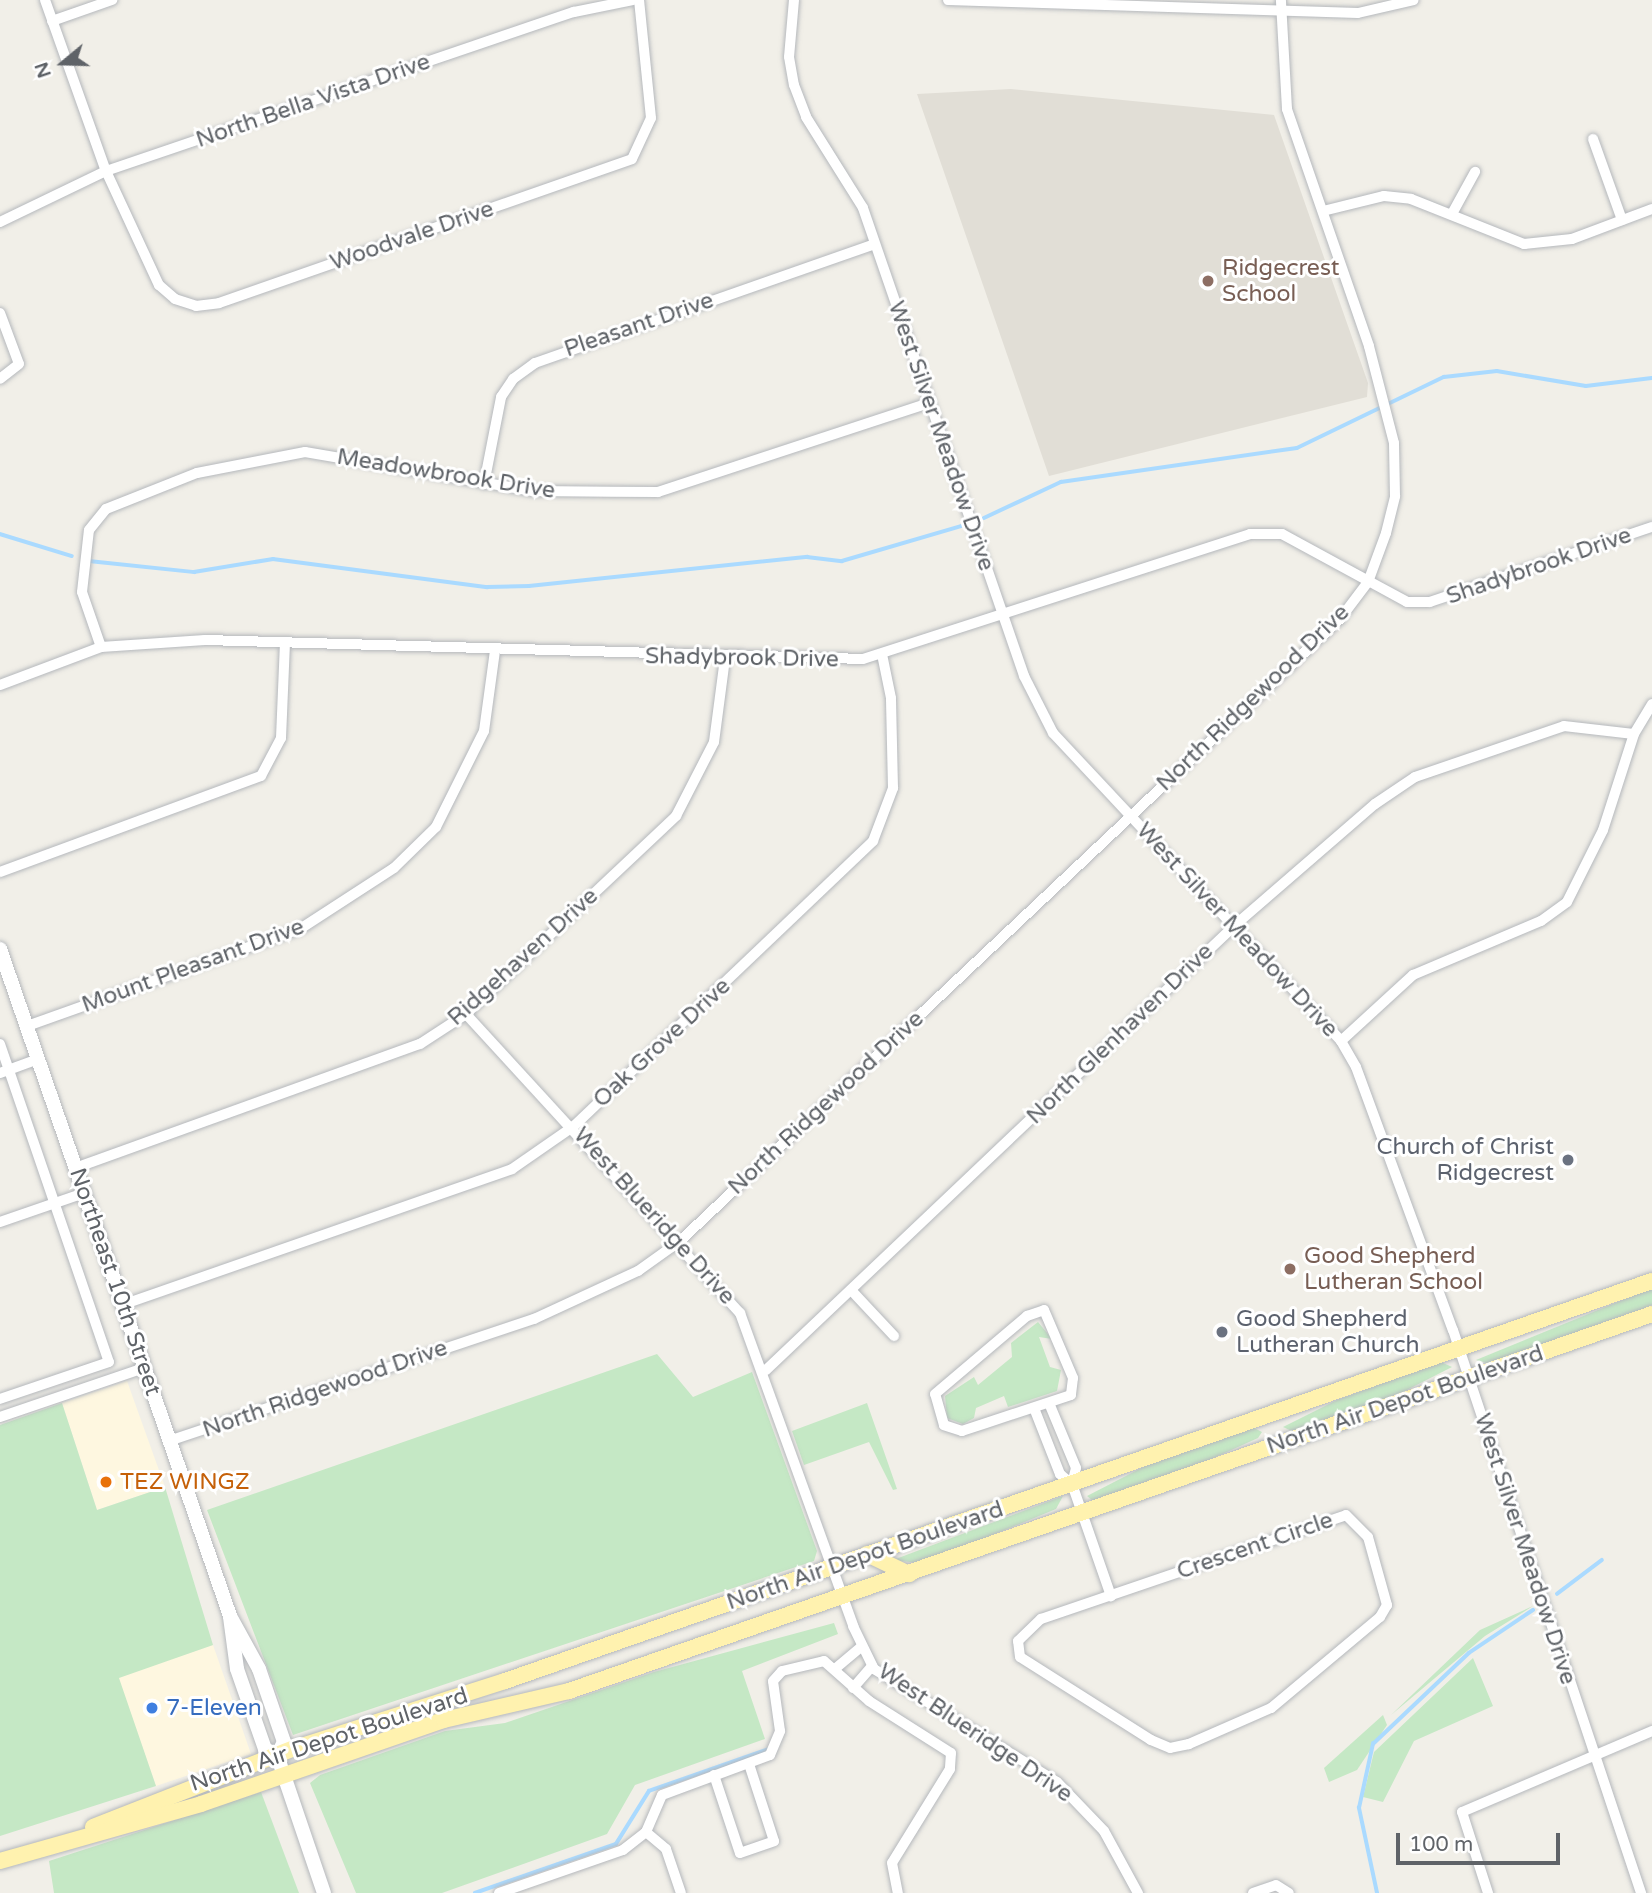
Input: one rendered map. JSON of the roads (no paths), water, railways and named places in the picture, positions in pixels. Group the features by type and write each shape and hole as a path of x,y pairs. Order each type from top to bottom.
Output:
{"main road":[{"name":"Northeast 10th Street","path":"0,949 230,1616 258,1669 284,1742 277,1755"},
{"name":"North Air Depot Boulevard","path":"80,1834 141,1804 277,1755 558,1663 1652,1281"},
{"name":"North Air Depot Boulevard","path":"0,1861 80,1834 141,1822 444,1720 569,1692 1652,1314"},
{"path":"1268,1416 1278,1445"},
{"path":"867,1554 909,1574"},
{"name":"Northeast 10th Street","path":"230,1616 237,1669 265,1749 277,1755 324,1893"},
{"path":"558,1663 569,1692"}],"street":[{"name":"Woodvale Drive","path":"45,0 106,171 159,285 175,299 219,303 632,159 650,118 639,0"},
{"path":"52,21 113,0"},
{"name":"North Bella Vista Drive","path":"0,222 106,171 575,12 633,0"},
{"name":"West Silver Meadow Drive","path":"794,0 794,85 806,117 848,178 874,244 1004,616 1053,733 1341,1041 1387,1146 1458,1348 1641,1893"},
{"path":"948,0 1358,13 1414,0"},
{"name":"North Ridgewood Drive","path":"169,1441 534,1319 614,1286 680,1241 1340,619 1368,582 1395,496 1387,413 1323,211 1287,109 1280,0"},
{"path":"1593,139 1622,220"},
{"path":"1453,212 1475,172"},
{"path":"1323,211 1384,196 1453,212 1524,244 1572,239 1652,209"},
{"name":"Pleasant Drive","path":"484,484 501,397 513,379 535,363 874,244"},
{"path":"0,313 19,364 0,379"},
{"name":"Meadowbrook Drive","path":"101,648 82,592 89,530 106,509 141,493 224,466 304,452 365,458 484,484 620,496 658,492 929,403"},
{"name":"Shadybrook Drive","path":"0,685 101,648 205,640 821,663 882,654 1250,534 1282,534 1407,602 1430,602 1652,527"},
{"path":"0,872 261,776 281,738 285,643"},
{"name":"Mount Pleasant Drive","path":"26,1026 300,929 394,868 436,827 484,731 495,651"},
{"name":"Oak Grove Drive","path":"122,1304 512,1169 574,1126 873,841 893,788 891,698 882,654"},
{"name":"Ridgehaven Drive","path":"75,1167 420,1044 466,1014 676,816 714,742 725,658"},
{"path":"1341,1041 1413,975 1541,921 1567,902 1604,830 1634,734 1652,704"},
{"name":"North Glenhaven Drive","path":"766,1370 1234,926 1415,777 1564,726 1634,734"},
{"name":"West Blueridge Drive","path":"466,1014 680,1241 740,1313 766,1370 843,1597 861,1647 872,1666 1057,1782 1104,1831 1138,1893"},
{"path":"0,1044 4,1071 56,1203 109,1362 0,1399"},
{"path":"4,1071 38,1059"},
{"path":"0,1222 84,1193"},
{"path":"850,1290 894,1336"},
{"path":"1044,1310 1075,1383 1071,1395 1049,1403 962,1431 944,1425 933,1399 1027,1316 1044,1310"},
{"path":"0,1418 144,1368"},
{"path":"1049,1403 1076,1468 1072,1484"},
{"path":"1034,1408 1060,1474 1072,1484 1111,1596"},
{"name":"Crescent Circle","path":"1346,1515 1368,1537 1387,1605 1357,1638 1270,1708 1170,1748 1020,1657 1018,1641 1025,1628 1111,1596 1346,1515"},
{"path":"836,1668 861,1647"},
{"path":"499,1893 623,1850 646,1832 662,1795 749,1764 777,1747 773,1681 782,1671 824,1661 836,1668 853,1688 951,1753 950,1769 892,1863 898,1893"},
{"path":"853,1688 872,1666"},
{"path":"1488,1893 1462,1812 1652,1731"},
{"path":"714,1775 740,1853 774,1841 749,1764"},
{"path":"646,1832 666,1849 681,1893"},
{"path":"531,1881 535,1893"},
{"path":"1253,1893 1276,1885 1289,1893"}],"waterway":[{"path":"984,518 1061,482 1297,448 1444,377 1497,371 1586,386 1652,378"},
{"path":"89,561 194,572 273,559 487,587 529,586 807,557 842,561 965,525"},
{"path":"0,534 72,556"},
{"path":"1557,1594 1602,1560"},
{"path":"1377,1893 1359,1808 1373,1744 1469,1653 1533,1610"},
{"path":"475,1893 616,1844 649,1791 769,1749"}],"place":[{"name":"Ridgecrest School","path":"1208,281"},
{"name":"Church of Christ Ridgecrest","path":"1568,1160"},
{"name":"Good Shepherd Lutheran School","path":"1290,1269"},
{"name":"Good Shepherd Lutheran Church","path":"1222,1332"},
{"name":"TEZ WINGZ","path":"106,1482"},
{"name":"7-Eleven","path":"152,1708"}]}
